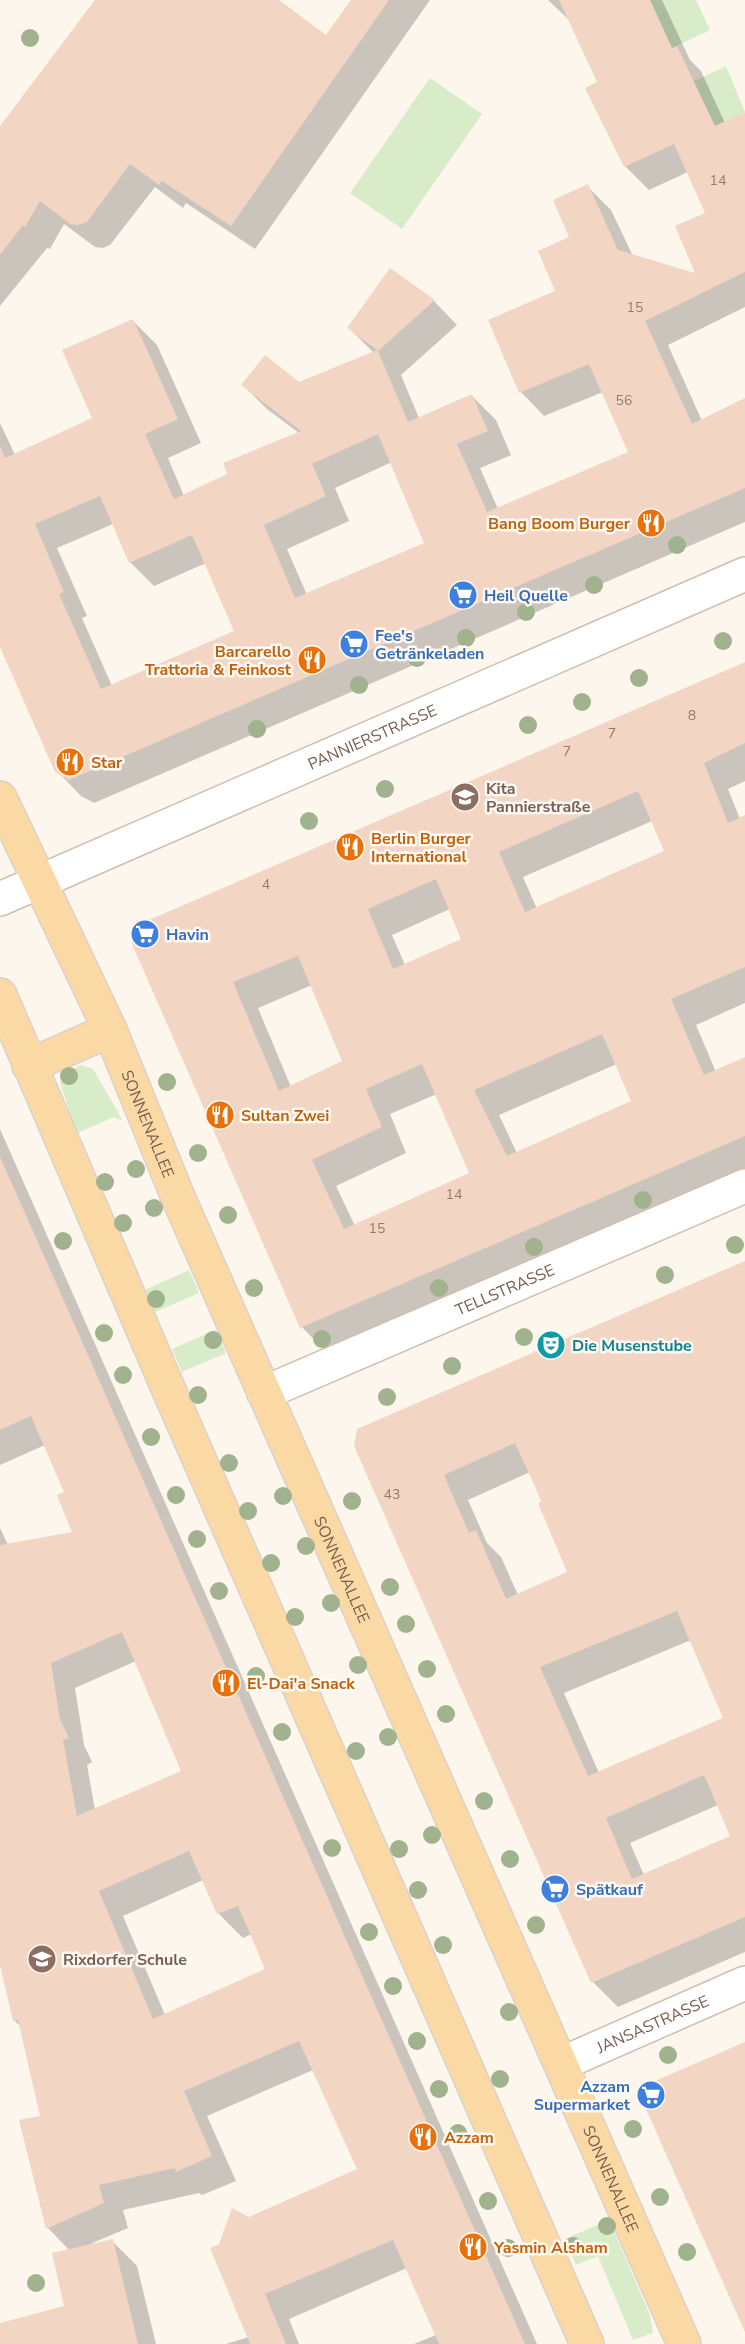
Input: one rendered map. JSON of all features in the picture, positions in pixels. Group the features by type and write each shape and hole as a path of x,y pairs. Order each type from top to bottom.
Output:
{"main road":[{"name":"SONNENALLEE","path":"0,798 110,1030 154,1142 684,2344"},
{"path":"0,995 587,2344"},
{"path":"29,1066 110,1030"}],"street":[{"name":"PANNIERSTRASSE","path":"0,899 745,574"},
{"name":"TELLSTRASSE","path":"264,1393 745,1185"},
{"name":"JANSASTRASSE","path":"561,2064 745,1983"}],"green space":[{"path":"650,0 696,0 710,30 672,48"},
{"path":"726,66 745,112 710,129 688,84"},
{"path":"430,78 482,114 402,229 350,193"},
{"path":"81,1065 93,1069 123,1121 114,1117 77,1133 60,1083 63,1074"},
{"path":"189,1270 199,1293 155,1312 145,1290"},
{"path":"216,1330 226,1353 182,1372 172,1349"},
{"path":"609,2220 650,2315 653,2333 633,2340 598,2256 576,2265 565,2239"}],"building":[{"path":"95,0 279,0 326,35 351,0 389,0 231,226 162,181 159,185 130,164 87,222 78,225 70,224 40,201 25,227 23,225 0,255 0,126"},
{"path":"559,0 650,0 672,48 677,46 715,126 745,112 745,272 645,321 692,424 745,398 745,488 69,780 55,772 0,647 0,446 5,458 92,418 62,350 133,319 178,419 145,434 174,499 227,474 223,463 301,431 241,385 265,355 299,382 377,350 347,328 390,268 435,300 378,351 408,422 472,394 488,431 457,444 487,512 628,452 589,364 519,393 488,320 555,291 538,251 569,237 553,200 588,184 618,250 695,273 675,226 705,213 674,144 624,167 585,88 597,82","holes":["378,434 424,543 295,598 264,525 326,496 312,464","100,496 129,563 192,535 234,631 101,689 59,594 64,592 35,524"]},
{"path":"745,662 745,743 704,763 728,823 745,815 745,967 671,999 704,1075 745,1057 745,1136 300,1328 132,944 135,926","holes":["638,791 664,851 525,912 499,852","436,879 461,939 393,969 368,909","298,956 342,1061 279,1091 233,982","602,1034 631,1101 507,1156 474,1090","422,1064 469,1173 344,1229 312,1160 382,1127 366,1089"]},
{"path":"0,1157 525,2344 439,2344 393,2240 265,2294 286,2344 250,2344 210,2248 219,2244 232,2208 249,2217 357,2169 299,2041 184,2091 212,2156 176,2172 175,2168 99,2185 104,2203 46,2229 19,2120 40,2116 18,2020 13,2021 0,1965 0,1545 72,1532 57,1495 64,1492 31,1416 0,1430","holes":["122,1632 181,1771 77,1816 63,1740 69,1738 60,1719 51,1663","189,1851 217,1914 238,1906 265,1969 153,2019 99,1891"]},
{"path":"745,1261 745,1917 591,1983 354,1446 357,1429","holes":["515,1443 542,1502 538,1503 567,1572 506,1599 476,1530 469,1533 444,1475","677,1611 723,1718 588,1776 540,1667","704,1775 730,1836 632,1879 606,1818"]},
{"path":"745,2042 745,2332 642,2100 648,2084"},
{"path":"113,2239 138,2344 0,2344 0,2323 64,2306 52,2253"}],"place":[{"name":"Bang Boom Burger","path":"651,523"},
{"name":"Heil Quelle","path":"463,595"},
{"name":"Fee's Getränkeladen","path":"354,644"},
{"name":"Barcarello Trattoria & Feinkost","path":"312,660"},
{"name":"Star","path":"70,762"},
{"name":"Kita Pannierstraße","path":"465,797"},
{"name":"Berlin Burger International","path":"350,847"},
{"name":"Havin","path":"145,934"},
{"name":"Sultan Zwei","path":"220,1115"},
{"name":"Die Musenstube","path":"551,1345"},
{"name":"El-Dai'a Snack","path":"226,1683"},
{"name":"Spätkauf","path":"555,1889"},
{"name":"Rixdorfer Schule","path":"42,1959"},
{"name":"Azzam Supermarket","path":"651,2095"},
{"name":"Azzam","path":"423,2137"},
{"name":"Yasmin Alsham","path":"473,2247"}]}
